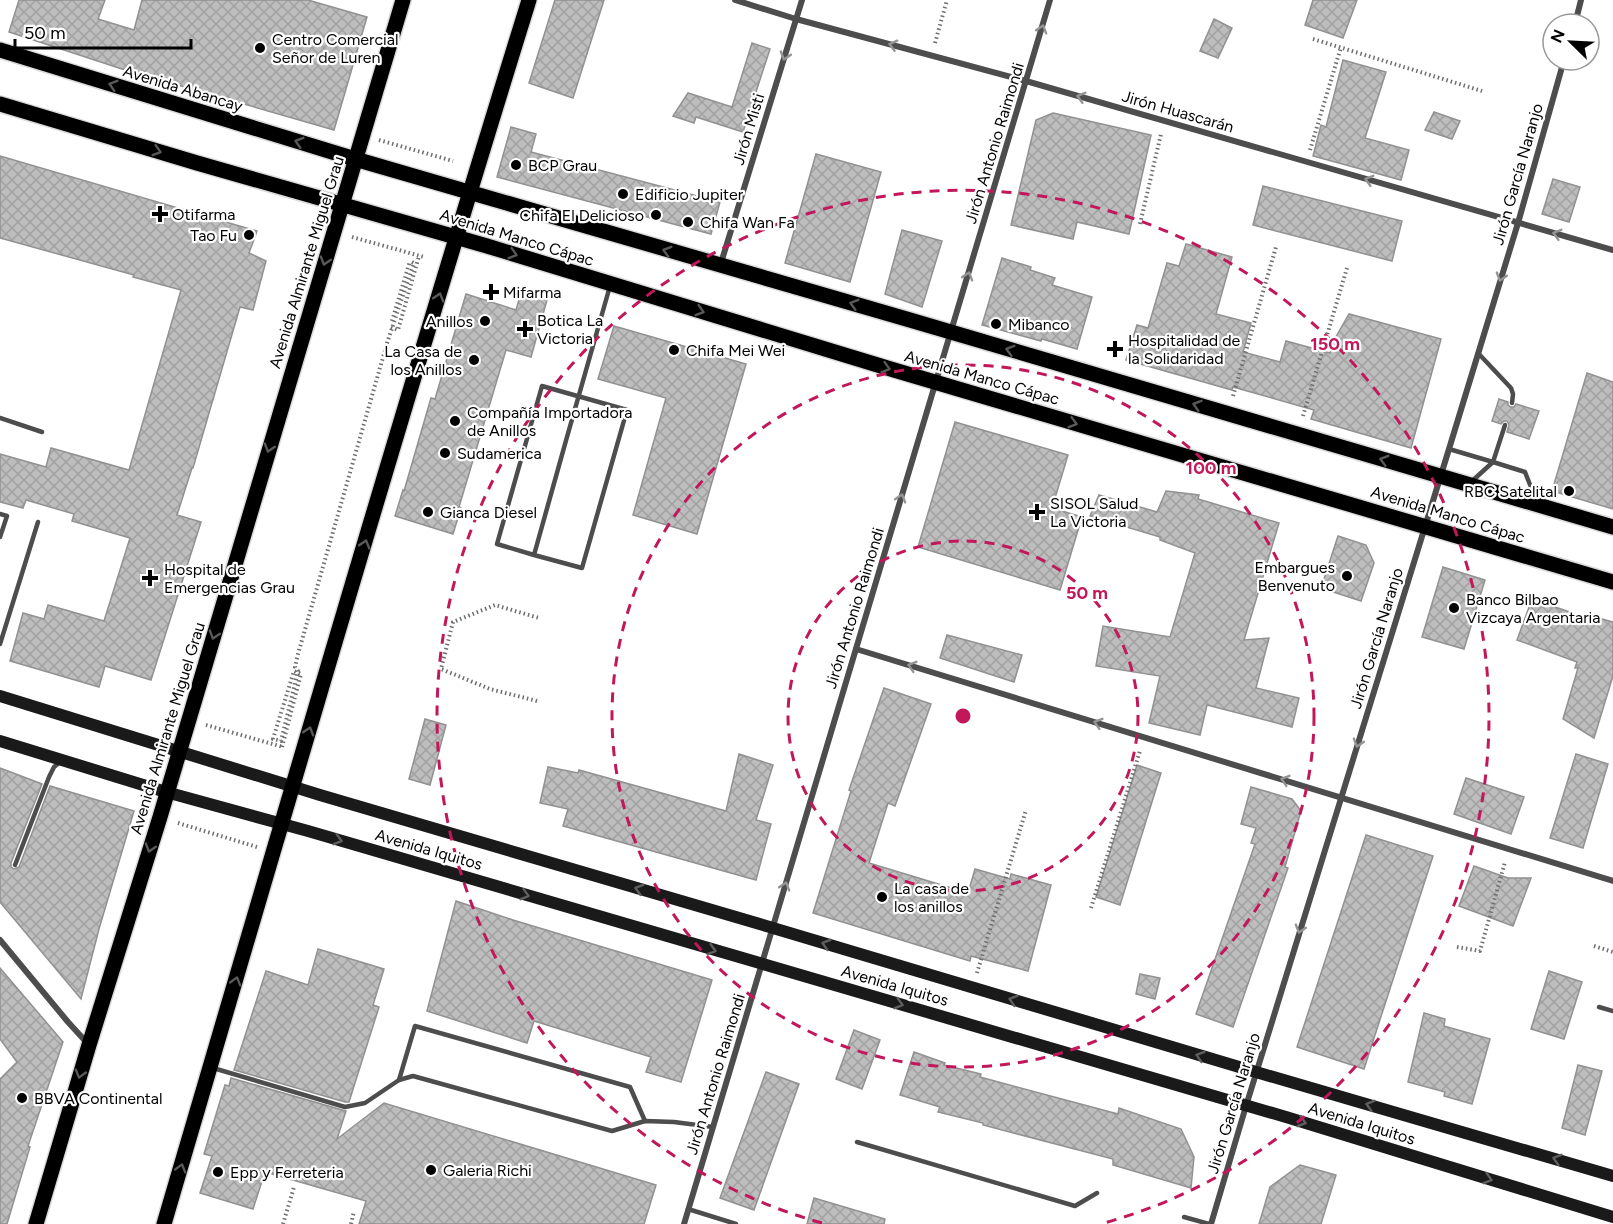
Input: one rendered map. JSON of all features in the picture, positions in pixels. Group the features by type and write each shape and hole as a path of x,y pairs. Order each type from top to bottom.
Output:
{"main road":[{"name":"Avenida Almirante Miguel Grau","path":"36,1224 88,1045 173,794 347,206 403,0"},
{"path":"164,1224 281,824 529,0"},
{"name":"Avenida Abancay","path":"0,50 360,161"},
{"path":"0,104 347,206"},
{"name":"Avenida Manco Cápac","path":"360,161 1613,527"},
{"name":"Avenida Manco Cápac","path":"347,206 1613,582"},
{"name":"Avenida Iquitos","path":"0,696 276,782 1613,1176"},
{"name":"Avenida Iquitos","path":"0,741 173,794 762,963 1613,1217"}],"street":[{"name":"Jirón Huascarán","path":"735,0 1613,250"},
{"name":"Jirón Misti","path":"720,266 802,0"},
{"name":"Jirón Antonio Raimondi","path":"684,1224 1050,0"},
{"name":"Jirón García Naranjo","path":"1210,1224 1449,450 1518,223 1561,72"},
{"path":"856,649 1613,881"},
{"path":"0,940 88,1045"}],"lane":[{"path":"534,555 611,284"},
{"path":"1478,353 1511,388 1512,403"},
{"path":"542,386 579,396 627,410 582,568 497,544 542,386"},
{"path":"0,418 42,432"},
{"path":"1467,484 1493,462 1505,425"},
{"path":"1449,450 1525,472 1538,506"},
{"path":"0,514 7,516 0,537"},
{"path":"0,644 38,522"},
{"path":"15,865 48,777 62,760"},
{"path":"1599,1006 1613,1011"},
{"path":"399,1080 415,1026 630,1087 645,1120"},
{"path":"210,1067 345,1107 365,1103 399,1080 412,1076 612,1131 645,1120 713,1127"},
{"path":"857,1143 1075,1206 1097,1193"},
{"path":"688,1209 736,1224"},
{"path":"1184,1217 1210,1224"}],"path":[{"path":"932,55 947,0"},
{"path":"1313,39 1482,91"},
{"path":"1306,162 1341,47"},
{"path":"1140,224 1164,121"},
{"path":"373,138 453,161"},
{"path":"200,723 284,746 301,674 294,671 273,739 281,741 289,706 292,695 295,683 298,671 295,667 298,654 388,340 392,329 396,318 399,307 411,274 414,263 410,261 390,327 398,330 420,258 346,235"},
{"path":"1228,414 1276,247"},
{"path":"1297,435 1347,268"},
{"path":"537,701 490,688 441,669 453,622 495,605 539,618"},
{"path":"1091,908 1144,737"},
{"path":"972,988 1026,810"},
{"path":"171,821 257,847"},
{"path":"1457,947 1480,951 1509,849"},
{"path":"1594,946 1613,951"},
{"path":"283,1224 294,1187"},
{"path":"351,1224 354,1211"}],"building":[{"name":"Centro Comercial Señor de Luren","path":"19,0 105,0 98,19 134,30 142,0 308,0 367,17 334,130 122,69 9,32"},
{"path":"555,0 604,0 573,98 529,83"},
{"path":"1313,0 1357,0 1343,38 1305,25"},
{"path":"1214,19 1232,28 1218,58 1200,51"},
{"path":"752,43 770,49 743,132 696,117 694,123 673,116 688,93 732,107"},
{"path":"1343,60 1386,72 1365,138 1409,150 1401,180 1313,156 1321,125 1326,127"},
{"path":"1434,112 1460,121 1452,139 1425,130"},
{"path":"1053,113 1151,135 1129,234 1077,222 1073,239 1011,225 1036,120"},
{"name":"Edificio Jupiter","path":"511,127 536,134 531,152 720,202 711,234 497,177"},
{"path":"816,154 881,172 850,282 785,263"},
{"path":"0,156 257,231 249,253 266,261 253,310 240,307 177,515 201,522 151,680 105,666 99,687 10,661 23,613 44,619 48,605 104,621 130,538 72,521 74,514 26,500 23,508 0,502 0,454 46,467 51,448 129,470 181,290 0,238"},
{"path":"1553,179 1580,187 1569,222 1542,214"},
{"path":"1263,186 1402,221 1392,261 1253,225"},
{"path":"902,230 942,241 922,307 885,294"},
{"path":"1186,244 1232,257 1216,314 1251,323 1243,352 1280,362 1286,341 1330,353 1333,342 1349,314 1441,339 1411,448 1311,419 1314,410 1126,360 1137,325 1148,328 1167,263 1179,266"},
{"path":"1002,258 1031,267 1030,270 1055,278 1052,285 1092,297 1077,349 982,325"},
{"path":"521,293 547,300 531,357 506,350 453,534 395,516 431,398 435,399 466,294 516,310"},
{"path":"614,326 746,364 697,534 633,515 666,398 598,379"},
{"path":"1587,373 1613,382 1613,509 1552,491"},
{"path":"1499,399 1508,402 1511,407 1516,404 1539,411 1529,439 1507,432 1509,425 1507,421 1501,424 1492,421"},
{"path":"955,422 1068,455 1052,508 1082,517 1060,590 918,547"},
{"path":"1166,491 1199,495 1198,499 1279,523 1244,640 1269,638 1256,688 1299,698 1292,727 1207,705 1200,735 1149,723 1160,676 1096,666 1103,626 1170,637 1195,553 1160,540 1160,537 1090,516 1099,495 1157,512"},
{"name":"Embargues Benvenuto","path":"1338,536 1366,545 1374,563 1361,601 1321,588"},
{"name":"Banco Bilbao Vizcaya Argentaria","path":"1443,567 1485,580 1464,649 1422,637"},
{"path":"1532,599 1590,619 1591,616 1613,622 1613,676 1594,738 1563,719 1578,668 1575,668 1577,662 1517,640"},
{"path":"947,635 1022,655 1014,682 940,658"},
{"path":"884,688 931,704 895,806 888,803 869,863 968,893 975,869 1010,879 1011,874 1051,885 1028,971 971,956 970,961 813,913 851,791 849,790"},
{"path":"425,719 446,725 430,785 409,779"},
{"path":"739,754 773,765 756,820 771,824 756,880 563,826 568,809 540,803 548,767 578,773 579,770 726,811"},
{"path":"1576,754 1608,764 1583,848 1550,838"},
{"path":"1137,765 1161,773 1120,905 1096,897"},
{"path":"0,768 42,784 11,863 14,869 19,867 50,786 134,811 81,999 0,902"},
{"path":"1466,778 1524,797 1511,834 1454,814"},
{"path":"1251,787 1292,799 1301,811 1285,867 1288,868 1233,1027 1196,1014 1255,844 1251,843 1256,828 1241,824"},
{"path":"1366,835 1433,856 1364,1069 1297,1047"},
{"path":"1474,866 1508,878 1531,878 1513,926 1459,906"},
{"path":"456,901 712,980 681,1082 646,1072 651,1057 534,1021 527,1043 427,1011"},
{"path":"318,949 384,969 373,1005 379,1007 349,1102 234,1070 266,971 308,985"},
{"path":"0,968 63,1042 28,1146 30,1147 7,1224 0,1224 0,1079 17,1062 0,1039"},
{"path":"1549,971 1582,982 1564,1039 1531,1029"},
{"path":"1140,974 1160,978 1155,999 1136,994"},
{"path":"1424,1013 1445,1019 1444,1026 1490,1039 1472,1104 1444,1096 1445,1092 1408,1082"},
{"path":"854,1030 880,1040 862,1089 836,1079"},
{"path":"914,1052 945,1063 944,1065 981,1074 980,1077 1118,1114 1119,1108 1181,1129 1194,1157 1191,1188 1113,1165 1113,1159 938,1112 940,1107 900,1095"},
{"path":"1578,1065 1602,1071 1585,1135 1562,1128"},
{"path":"766,1072 799,1084 754,1210 720,1198"},
{"name":"Galeria Richi","path":"231,1078 346,1111 337,1139 384,1103 656,1185 644,1224 359,1224 366,1201 265,1172 253,1209 200,1193 212,1156 204,1154 225,1085 229,1086"},
{"path":"1300,1165 1336,1175 1321,1224 1259,1224 1270,1187"},
{"path":"814,1198 885,1219 884,1224 807,1224"}],"place":[{"name":"Centro Comercial Señor de Luren","path":"260,48"},
{"name":"BCP Grau","path":"516,165"},
{"name":"Edificio Jupiter","path":"623,194"},
{"name":"Otifarma","path":"160,214"},
{"name":"Chifa El Delicioso","path":"656,215"},
{"name":"Chifa Wan Fa","path":"688,222"},
{"name":"Tao Fu","path":"249,235"},
{"name":"Mifarma","path":"491,292"},
{"name":"Anillos","path":"485,321"},
{"name":"Mibanco","path":"996,324"},
{"name":"Botica La Victoria","path":"525,329"},
{"name":"Hospitalidad de la Solidaridad","path":"1115,349"},
{"name":"Chifa Mei Wei","path":"674,350"},
{"name":"La Casa de los Anillos","path":"474,360"},
{"name":"Compañía Importadora de Anillos","path":"455,421"},
{"name":"Sudamerica","path":"445,453"},
{"name":"RBC Satelital","path":"1569,491"},
{"name":"Gianca Diesel","path":"428,512"},
{"name":"SISOL Salud La Victoria","path":"1037,512"},
{"name":"Embargues Benvenuto","path":"1347,576"},
{"name":"Hospital de Emergencias Grau","path":"150,578"},
{"name":"Banco Bilbao Vizcaya Argentaria","path":"1454,608"},
{"name":"La casa de los anillos","path":"882,897"},
{"name":"BBVA Continental","path":"22,1098"},
{"name":"Galeria Richi","path":"431,1170"},
{"name":"Epp y Ferreteria","path":"218,1172"}]}
